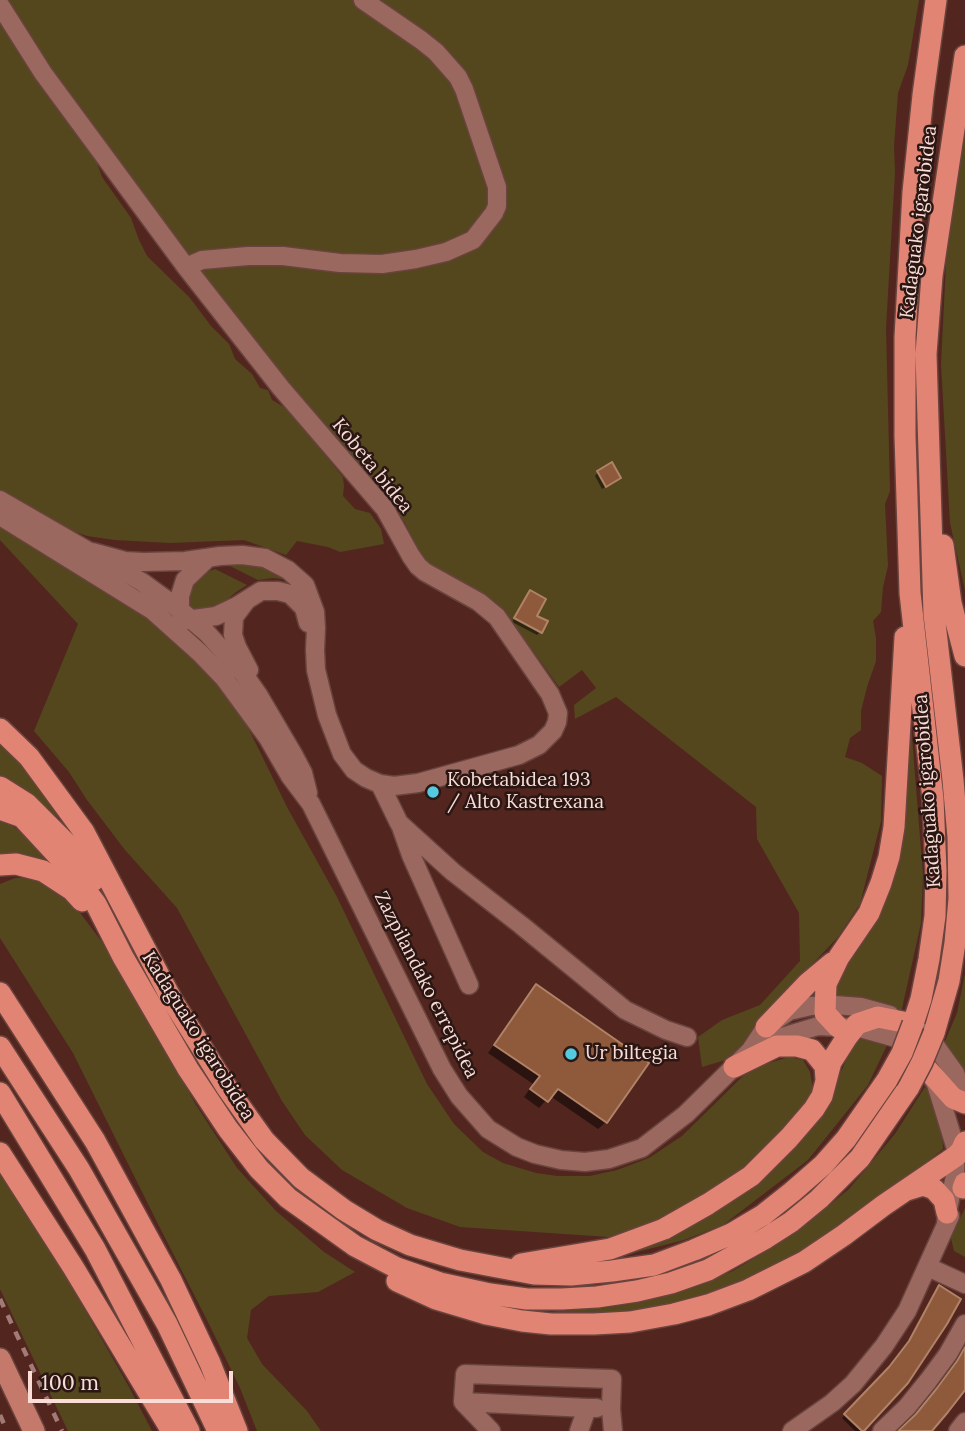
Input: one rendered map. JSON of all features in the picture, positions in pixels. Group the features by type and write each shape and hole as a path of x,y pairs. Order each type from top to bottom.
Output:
{"highway":[{"name":"Kadaguako igarobidea","path":"168,992 248,1119 264,1140 302,1178 344,1210 377,1230 410,1245 460,1261 534,1274 570,1275 654,1265 732,1234 763,1215 823,1164 846,1139 887,1080 902,1053 908,1023 921,999 935,916 933,799 910,593 905,337 913,192 936,0"},
{"name":"Kadaguako igarobidea","path":"122,957 188,1069 228,1129 259,1169 288,1198 355,1246 397,1268 440,1283 527,1299 597,1297 637,1292 671,1283 708,1270 791,1222 819,1199 860,1158 909,1087 922,1062 934,1033 949,981 955,943 959,899 958,837 954,780 934,614 926,354 932,276 965,56"},
{"path":"929,465 951,603 965,656"},
{"path":"846,1028 825,1013 825,984 839,957 869,913 889,857 894,827 905,627 910,593"},
{"path":"0,729 29,757 84,832 168,992"},
{"path":"0,787 27,804 74,851 168,992"},
{"path":"0,808 22,817 70,869 96,904 122,957"},
{"path":"0,865 16,864 43,871 72,890 94,914 122,957"},
{"path":"766,1027 808,983 839,957"},
{"path":"0,993 95,1141 171,1280 210,1363 237,1431"},
{"path":"498,1269 610,1249 664,1229 708,1204 751,1176 814,1109 822,1096 831,1062 846,1028 877,1017 908,1023"},
{"path":"734,1067 777,1046 797,1045 812,1050 825,1066 826,1080"},
{"path":"0,1047 79,1169 167,1324 218,1431"},
{"path":"926,1069 953,1098 965,1101"},
{"path":"0,1093 94,1249 188,1431"},
{"path":"317,1219 332,1242 351,1256 393,1280 436,1298 486,1314 522,1321 551,1324 631,1322 708,1305 748,1290 804,1262 961,1149"},
{"path":"0,1153 74,1267 173,1431"},
{"path":"905,1191 923,1185 934,1189 944,1200 947,1219"}],"main road":[{"path":"0,1359 34,1431"}],"street":[{"path":"186,267 202,260 248,256 382,264 416,259 446,252 473,240 494,214 497,187 458,77 436,52 363,0"},
{"name":"Kobeta bidea","path":"0,5 43,73 186,267 281,388 385,509 418,566 497,617 556,705 557,722 553,731 539,745 519,755 418,783 394,786 380,784"},
{"path":"0,499 85,558 152,610 200,653 232,689 268,737 290,776 311,804"},
{"path":"0,516 20,529 142,582 205,632 243,673 272,718 303,773 311,804"},
{"path":"85,558 143,562 242,555 265,558 288,570 305,584 312,603 316,628 316,670 327,715 342,754 354,770 380,784 469,985"},
{"path":"208,558 185,580 180,596 191,631 228,670 232,689"},
{"path":"186,617 216,616 261,591 290,594 304,608 315,650"},
{"path":"246,601 234,617 233,635 272,718"},
{"name":"Zazpilandako errepidea","path":"311,804 442,1069 475,1116 500,1138 517,1147 534,1154 584,1162 642,1148 686,1114 750,1051 766,1027 789,1011 811,1006 861,1007 889,1014 927,1034 955,1073 965,1101"},
{"path":"399,822 453,872 625,1010 687,1037"},
{"name":"Zazpilandako errepidea","path":"750,1051 766,1042 818,1026 846,1028 896,1038 916,1052 936,1084 951,1129 961,1149 947,1219"},
{"name":"Zazpilandako errepidea","path":"792,1431 832,1403 869,1366 906,1311 964,1183"},
{"path":"928,1267 965,1284"},
{"path":"882,1431 907,1407 928,1381 965,1324"},
{"path":"491,1431 463,1402 465,1374 612,1379 613,1431"},
{"path":"463,1402 611,1409"},
{"path":"579,1431 587,1408"},
{"path":"958,1431 965,1422"}],"shaded area":[{"path":"6,0 919,0 908,65 898,93 894,146 895,173 886,328 890,491 885,504 888,566 881,612 873,621 876,661 861,711 861,730 850,738 845,757 862,763 882,776 881,821 860,904 838,937 761,1018 729,1059 702,1067 698,1037 722,1020 760,1005 800,961 799,913 757,839 756,807 616,697 575,719 574,705 596,688 582,670 559,687 506,614 492,602 423,560 405,523 388,497 264,355 65,90"},
{"path":"0,24 96,160 102,177 131,218 147,256 190,298 229,344 235,359 252,374 260,388 268,390 272,400 289,410 343,477 343,496 355,509 370,513 381,529 384,544 340,552 297,541 286,555 244,540 170,543 115,540 87,536 59,526 0,494"},
{"path":"965,132 965,590 950,523 941,364 948,224"},
{"path":"0,522 152,618 209,671 236,703 287,807 337,897 427,1084 454,1124 483,1152 503,1163 557,1176 590,1176 617,1170 649,1158 682,1136 745,1074 759,1066 789,1057 803,1060 810,1072 813,1089 802,1109 733,1177 666,1218 609,1237 460,1227 407,1208 342,1170 305,1135 282,1101 177,908 125,850 69,772 34,731 78,624 0,540"},
{"path":"228,565 271,567 289,582 273,578 258,580"},
{"path":"215,569 247,585 219,607 194,611 189,607 189,592 192,586 201,574"},
{"path":"911,725 923,875 921,923 901,1013 883,1004 853,997 833,997 834,983 896,845"},
{"path":"0,741 18,757 67,824 0,776"},
{"path":"0,819 41,849 62,871 0,856"},
{"path":"34,877 55,887 78,910 102,942 196,1105 237,1168 276,1211 324,1252 355,1272 318,1292 269,1296 251,1310 247,1338 262,1364 307,1411 321,1431 257,1431 209,1324 73,1053 0,938 0,884 15,878"},
{"path":"965,974 965,1087 943,1046 957,1013"},
{"path":"860,1037 888,1043 868,1085 808,1160 723,1225 684,1240 625,1255 688,1227 754,1184 813,1128"},
{"path":"925,1087 937,1101 943,1149 866,1212 801,1257 724,1289 670,1306 602,1316 542,1316 492,1307 546,1312 610,1307 680,1291 733,1271 794,1234 849,1189 895,1134"},
{"path":"0,1172 64,1273 152,1431 68,1431 0,1289"},
{"path":"965,1208 965,1257 954,1251 951,1238"}],"building":[{"path":"612,462 621,478 606,487 597,471"},
{"path":"530,590 546,599 537,616 548,621 542,633 514,618"},
{"name":"Ur biltegia","path":"536,984 649,1063 607,1123 558,1089 548,1102 530,1089 540,1076 494,1045"},
{"path":"939,1285 961,1299 908,1383 862,1431 844,1414 889,1367 909,1341"},
{"path":"965,1347 965,1390 948,1412 932,1431 898,1431 937,1388"}],"railway":[{"path":"0,1299 62,1431"},
{"path":"0,1415 7,1431"}],"place":[{"name":"Kobetabidea 193 / Alto Kastrexana","path":"433,792"},
{"name":"Ur biltegia","path":"571,1054"}]}
